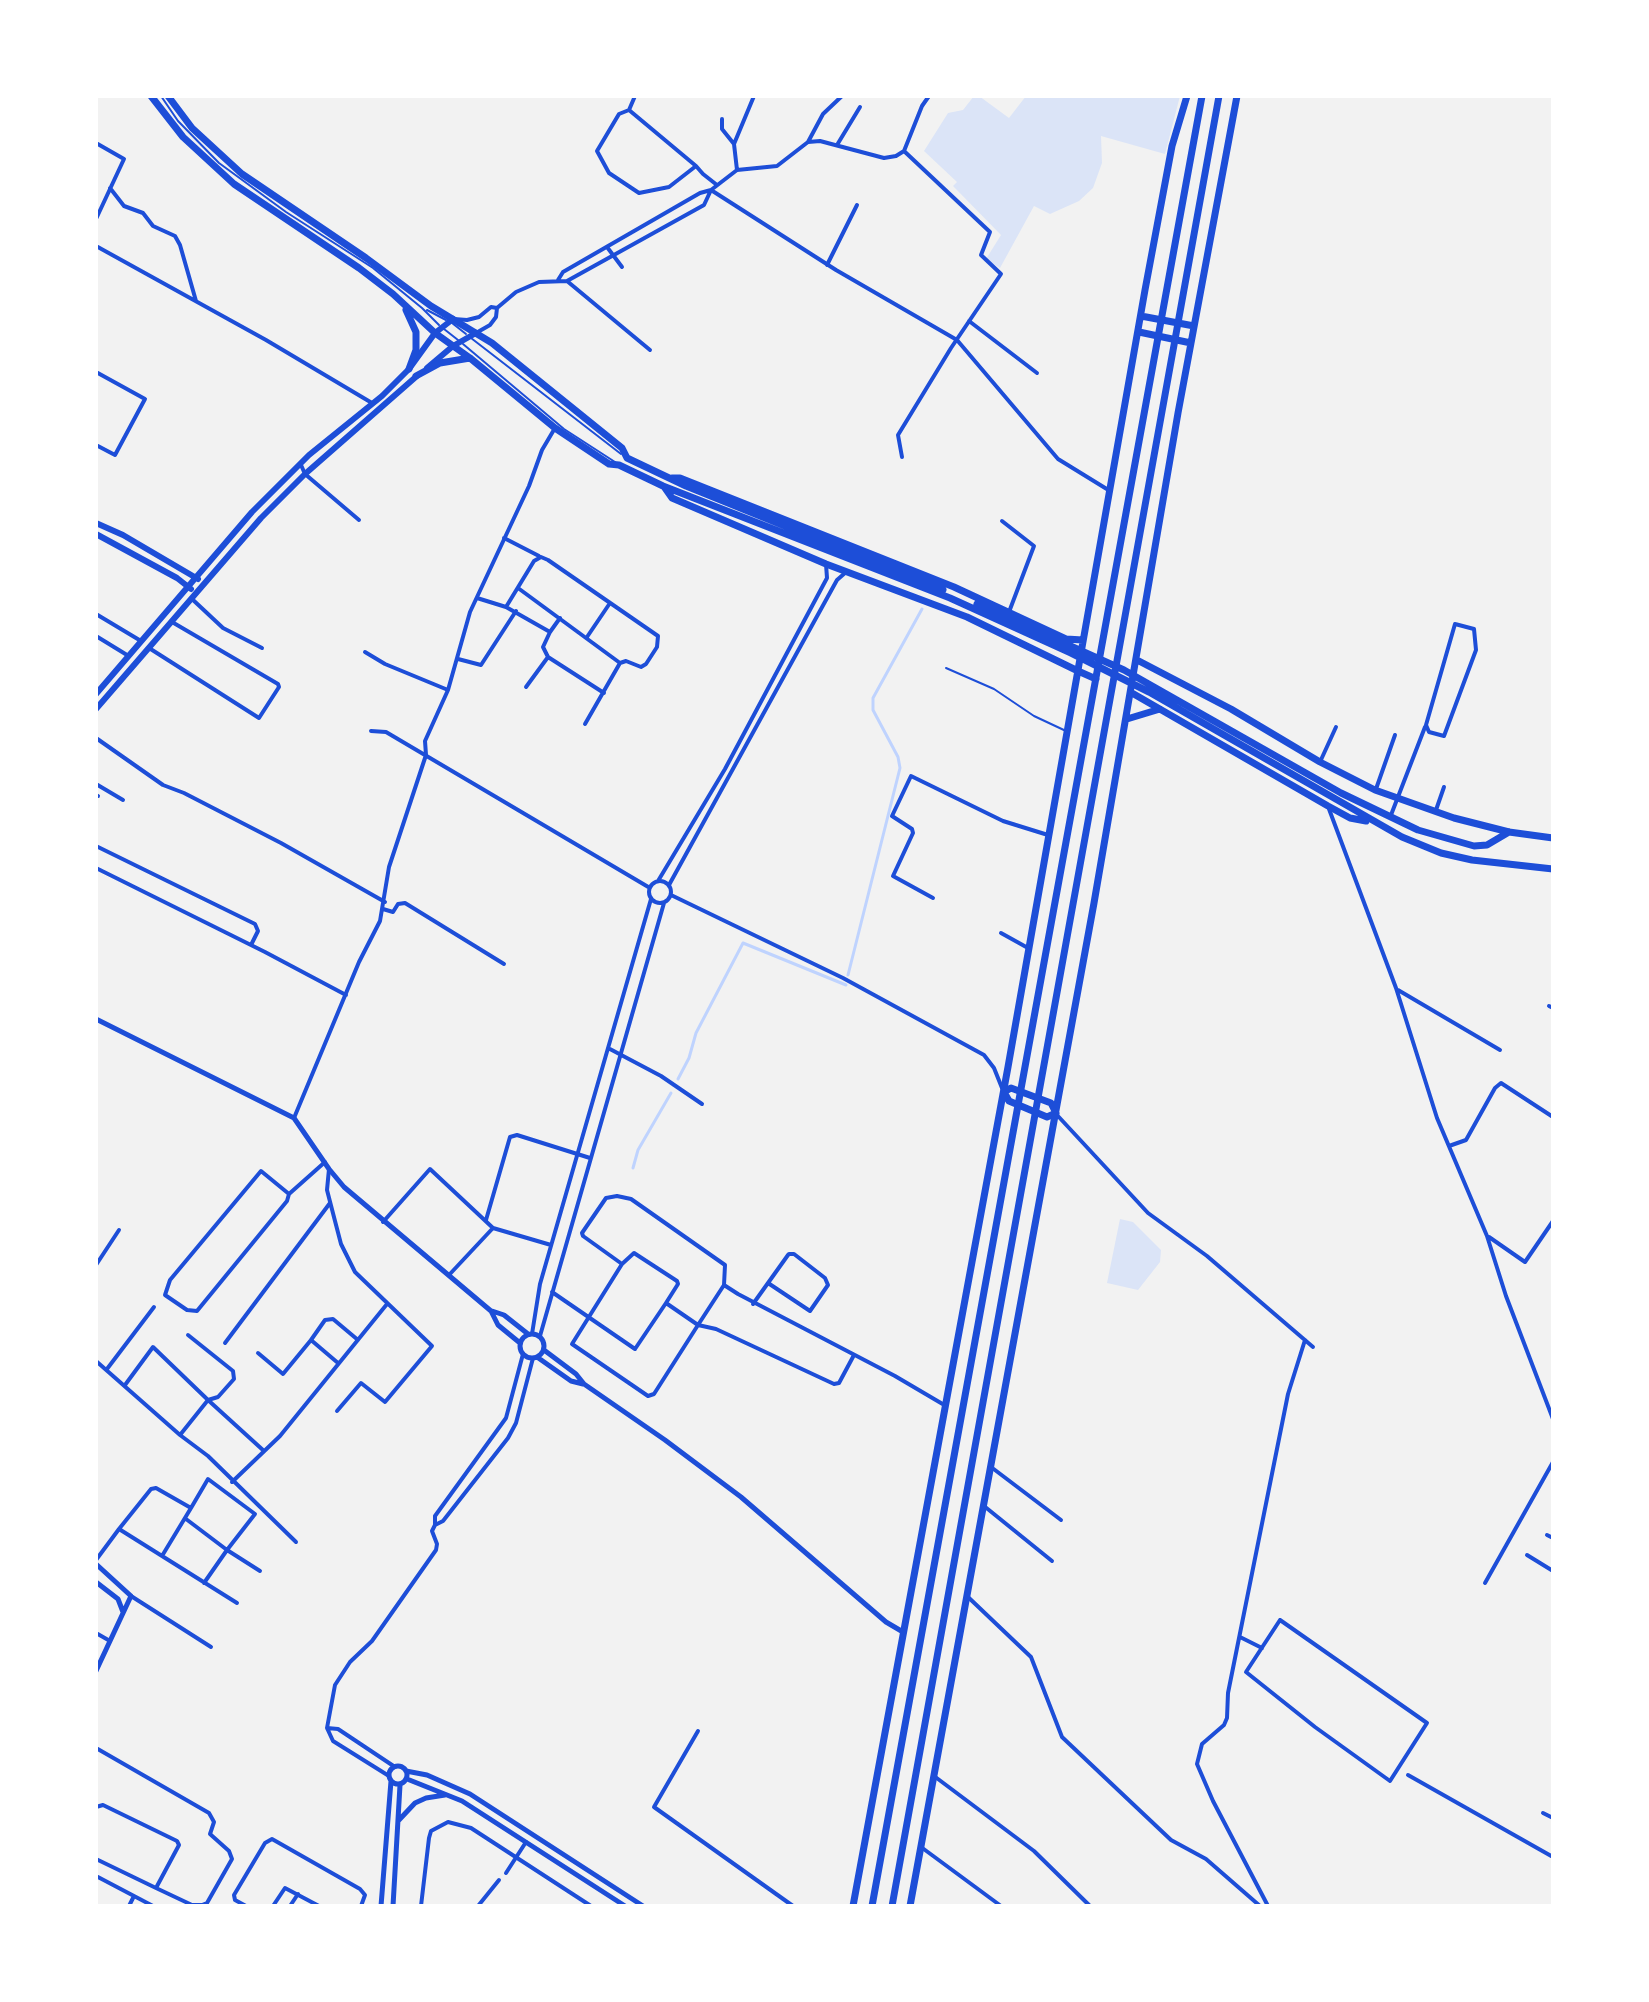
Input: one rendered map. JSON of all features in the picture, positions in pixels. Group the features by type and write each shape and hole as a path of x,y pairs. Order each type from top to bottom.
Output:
{"main road":[{"path":"151,96 183,137 234,184 393,294 555,428 609,464 685,490 950,598 1057,646 1149,692 1340,797 1447,840 1474,846 1487,845 1509,832"},
{"path":"168,96 192,128 242,174 472,335 492,343 622,448 627,458 664,482 672,498 826,564 967,617 1096,679"},
{"path":"853,1906 1004,1092 1172,146 1187,96"},
{"path":"872,1906 1202,96"},
{"path":"892,1906 1219,96"},
{"path":"910,1906 1132,693 1191,343 1237,96"},
{"path":"393,294 406,310 416,332 416,350 409,369"},
{"path":"1141,316 1194,326"},
{"path":"96,694 99,685 252,512 300,462 409,369 438,330 451,320"},
{"path":"1139,332 1191,343"},
{"path":"96,709 261,518 305,474 416,376 472,335"},
{"path":"416,376 440,363 470,358"},
{"path":"664,482 680,478 975,596 1066,639 1083,640"},
{"path":"252,512 261,518"},
{"path":"96,523 123,535 205,583"},
{"path":"96,534 177,578 197,593"},
{"path":"967,617 975,596"},
{"path":"1137,660 1231,709 1320,762 1398,800 1509,832 1553,838"},
{"path":"1132,693 1350,818 1372,822"},
{"path":"1127,719 1160,709"},
{"path":"1340,797 1372,822 1441,853 1498,865 1553,869"},
{"path":"1004,1092 1011,1088 1051,1103 1056,1113"},
{"path":"1004,1092 1009,1101 1047,1117 1056,1113"}],"street":[{"path":"635,96 629,110 619,114 597,151 609,173 639,193 669,187 696,166"},
{"path":"737,170 734,144 754,96"},
{"path":"558,280 563,272 700,193 711,190 737,170 777,166 808,142 823,114 842,96"},
{"path":"808,142 837,145 884,158 896,156 904,151 929,96"},
{"path":"837,145 860,107"},
{"path":"629,110 717,185"},
{"path":"722,119 722,129 734,144"},
{"path":"96,143 124,159 96,219"},
{"path":"902,457 898,435 969,321 1001,278 999,271 981,255 990,232 904,151"},
{"path":"110,188 124,206 143,213 153,226 175,236 196,301"},
{"path":"567,281 704,205 711,190"},
{"path":"711,190 827,265 957,340 1058,459 1110,491"},
{"path":"827,265 857,205"},
{"path":"96,246 372,403"},
{"path":"607,247 622,267"},
{"path":"472,335 490,325 496,317 497,308 508,296 527,287 558,280 567,281 650,350"},
{"path":"451,320 479,317 491,307 497,308"},
{"path":"969,321 1037,373"},
{"path":"96,372 145,399 115,455 96,445"},
{"path":"294,1118 383,909 389,867 426,755 425,741 448,690 476,598 542,450 555,428"},
{"path":"300,462 305,474 359,520"},
{"path":"1002,521 1034,546 1009,612"},
{"path":"504,538 541,557 658,636 657,647 646,664 641,667 626,661 620,663 585,724"},
{"path":"506,607 534,561 541,557"},
{"path":"650,888 658,881 700,812 749,725 827,578 826,564"},
{"path":"671,895 669,885 837,580 847,572"},
{"path":"517,588 620,663"},
{"path":"476,598 516,611 550,632"},
{"path":"192,599 223,628 262,648"},
{"path":"587,638 610,603"},
{"path":"458,659 481,665 516,611"},
{"path":"96,614 141,641"},
{"path":"560,618 543,647 548,657 604,693"},
{"path":"149,648 259,718 278,684 172,622"},
{"path":"1390,817 1426,725 1455,624 1474,629 1476,650 1444,736 1429,732 1426,725"},
{"path":"96,636 127,655"},
{"path":"365,652 385,664 448,690"},
{"path":"526,687 548,657"},
{"path":"772,681 780,685"},
{"path":"749,725 756,729"},
{"path":"1320,762 1336,727"},
{"path":"371,731 386,732 650,888"},
{"path":"1375,790 1395,735"},
{"path":"96,738 163,785 253,829 385,902"},
{"path":"933,898 893,876 913,833 912,829 892,816 911,776 996,818 1048,835"},
{"path":"96,784 123,800"},
{"path":"1435,812 1444,787"},
{"path":"1328,806 1396,988 1437,1118 1487,1236 1506,1296 1553,1419"},
{"path":"700,812 708,817"},
{"path":"96,846 255,924 258,931 251,945"},
{"path":"96,868 346,995"},
{"path":"658,881 669,885"},
{"path":"520,1343 530,1334 540,1284 651,899 650,888"},
{"path":"435,1525 443,1521 508,1438 516,1423 535,1358 544,1350 540,1336 552,1292 664,903 671,895"},
{"path":"671,895 843,978 984,1055 994,1068 1004,1092"},
{"path":"651,899 664,903"},
{"path":"383,909 393,912 398,904 405,903 504,964"},
{"path":"1001,933 1028,948"},
{"path":"1396,988 1500,1050"},
{"path":"96,1019 294,1118 329,1169 383,1222 491,1311 504,1315 530,1334 540,1336"},
{"path":"608,1048 661,1076 702,1104"},
{"path":"1449,1146 1466,1140 1501,1083 1553,1117"},
{"path":"1056,1113 1148,1213 1207,1256 1313,1347"},
{"path":"486,1220 510,1137 517,1135 590,1158"},
{"path":"289,1194 261,1171 170,1280 165,1295 187,1310 197,1311 287,1201 289,1194 325,1162"},
{"path":"329,1169 327,1190 330,1203 341,1244 355,1272 432,1346 385,1402 361,1383 337,1411"},
{"path":"383,1222 430,1169 493,1228 551,1245"},
{"path":"552,1292 587,1317 635,1349 678,1285 677,1281 634,1253 622,1264 587,1317 572,1341 572,1346 650,1396 724,1285 725,1265 631,1199 611,1196 603,1201 582,1234 622,1264"},
{"path":"225,1343 330,1203"},
{"path":"1487,1236 1525,1262 1553,1221"},
{"path":"448,1275 493,1228"},
{"path":"96,1265 119,1230"},
{"path":"753,1304 768,1283 791,1254 825,1278 828,1285 810,1311 768,1283"},
{"path":"724,1285 753,1304 946,1406"},
{"path":"666,1303 698,1325 716,1329 834,1384 839,1383 854,1355"},
{"path":"232,1482 280,1436 387,1304"},
{"path":"107,1369 154,1307"},
{"path":"400,1785 333,1741 327,1728 335,1685 350,1662 372,1641 436,1550 432,1531 435,1516 506,1418 523,1354 520,1343 498,1325 491,1311"},
{"path":"258,1353 283,1374 329,1318 358,1340"},
{"path":"180,1435 208,1400 218,1397 235,1375 188,1335"},
{"path":"311,1340 338,1363"},
{"path":"1268,1906 1197,1764 1202,1744 1224,1725 1227,1718 1228,1693 1288,1394 1305,1340"},
{"path":"125,1385 153,1347 264,1451"},
{"path":"544,1350 576,1374 584,1384 741,1497 886,1622 903,1632"},
{"path":"523,1354 571,1381 584,1384"},
{"path":"96,1361 208,1456 296,1542"},
{"path":"1485,1583 1553,1462"},
{"path":"991,1467 1061,1520"},
{"path":"162,1556 208,1479 255,1514 204,1583"},
{"path":"191,1508 156,1488 151,1489 96,1562 131,1596 211,1647"},
{"path":"984,1506 1052,1561"},
{"path":"186,1519 260,1571"},
{"path":"119,1529 237,1603"},
{"path":"1547,1535 1553,1538"},
{"path":"1527,1555 1553,1571"},
{"path":"96,1582 118,1599 123,1613"},
{"path":"96,1671 131,1596"},
{"path":"967,1596 1031,1657 1062,1737 1171,1840 1206,1859 1260,1906"},
{"path":"1280,1620 1427,1723 1390,1781 1246,1672 1262,1648 1280,1620"},
{"path":"96,1633 110,1641"},
{"path":"1240,1637 1262,1648"},
{"path":"327,1728 338,1729 395,1767 427,1775 467,1793 643,1906"},
{"path":"698,1731 654,1807 793,1906"},
{"path":"96,1748 209,1813 214,1822 210,1834 229,1851 232,1859 207,1903 202,1905 192,1905 96,1859"},
{"path":"381,1906 390,1779 395,1767"},
{"path":"406,1771 407,1779"},
{"path":"1408,1775 1553,1857"},
{"path":"934,1776 1034,1851 1090,1906"},
{"path":"393,1906 400,1785 407,1779"},
{"path":"407,1779 450,1795 625,1906"},
{"path":"398,1822 415,1803 450,1795"},
{"path":"96,1807 103,1805 177,1841 178,1849 156,1888"},
{"path":"1543,1813 1553,1818"},
{"path":"421,1906 431,1831 448,1822 464,1825 591,1906"},
{"path":"246,1906 235,1900 234,1895 265,1843 272,1839 360,1889 365,1895 361,1906"},
{"path":"506,1873 526,1842"},
{"path":"542,1852 547,1844"},
{"path":"921,1847 1001,1906"},
{"path":"384,1873 395,1874"},
{"path":"96,1876 153,1906"},
{"path":"478,1906 499,1880"},
{"path":"273,1906 283,1888 319,1906"},
{"path":"613,1899 619,1890"},
{"path":"290,1906 298,1894"},
{"path":"129,1906 134,1896"}],"lane":[{"path":"161,96 178,121 219,163 286,212 373,268 422,308 438,330"},
{"path":"422,308 451,320"},
{"path":"457,344 564,429 619,465"},
{"path":"946,668 994,689 1034,716 1067,731"}],"shaded area":[{"path":"974,96 979,96 1009,118 1026,96 1180,96 1165,154 1101,136 1102,163 1093,188 1079,201 1050,214 1034,206 1000,268 986,259 1001,235 953,186 957,182 924,151 948,113 963,110"},
{"path":"1120,1219 1133,1222 1161,1250 1160,1262 1138,1290 1107,1283"}],"waterway":[{"path":"848,975 900,768 898,757 873,710 873,698 922,609"},
{"path":"678,1079 689,1058 696,1033 743,943 846,985"},
{"path":"633,1168 638,1150 671,1093"}]}
